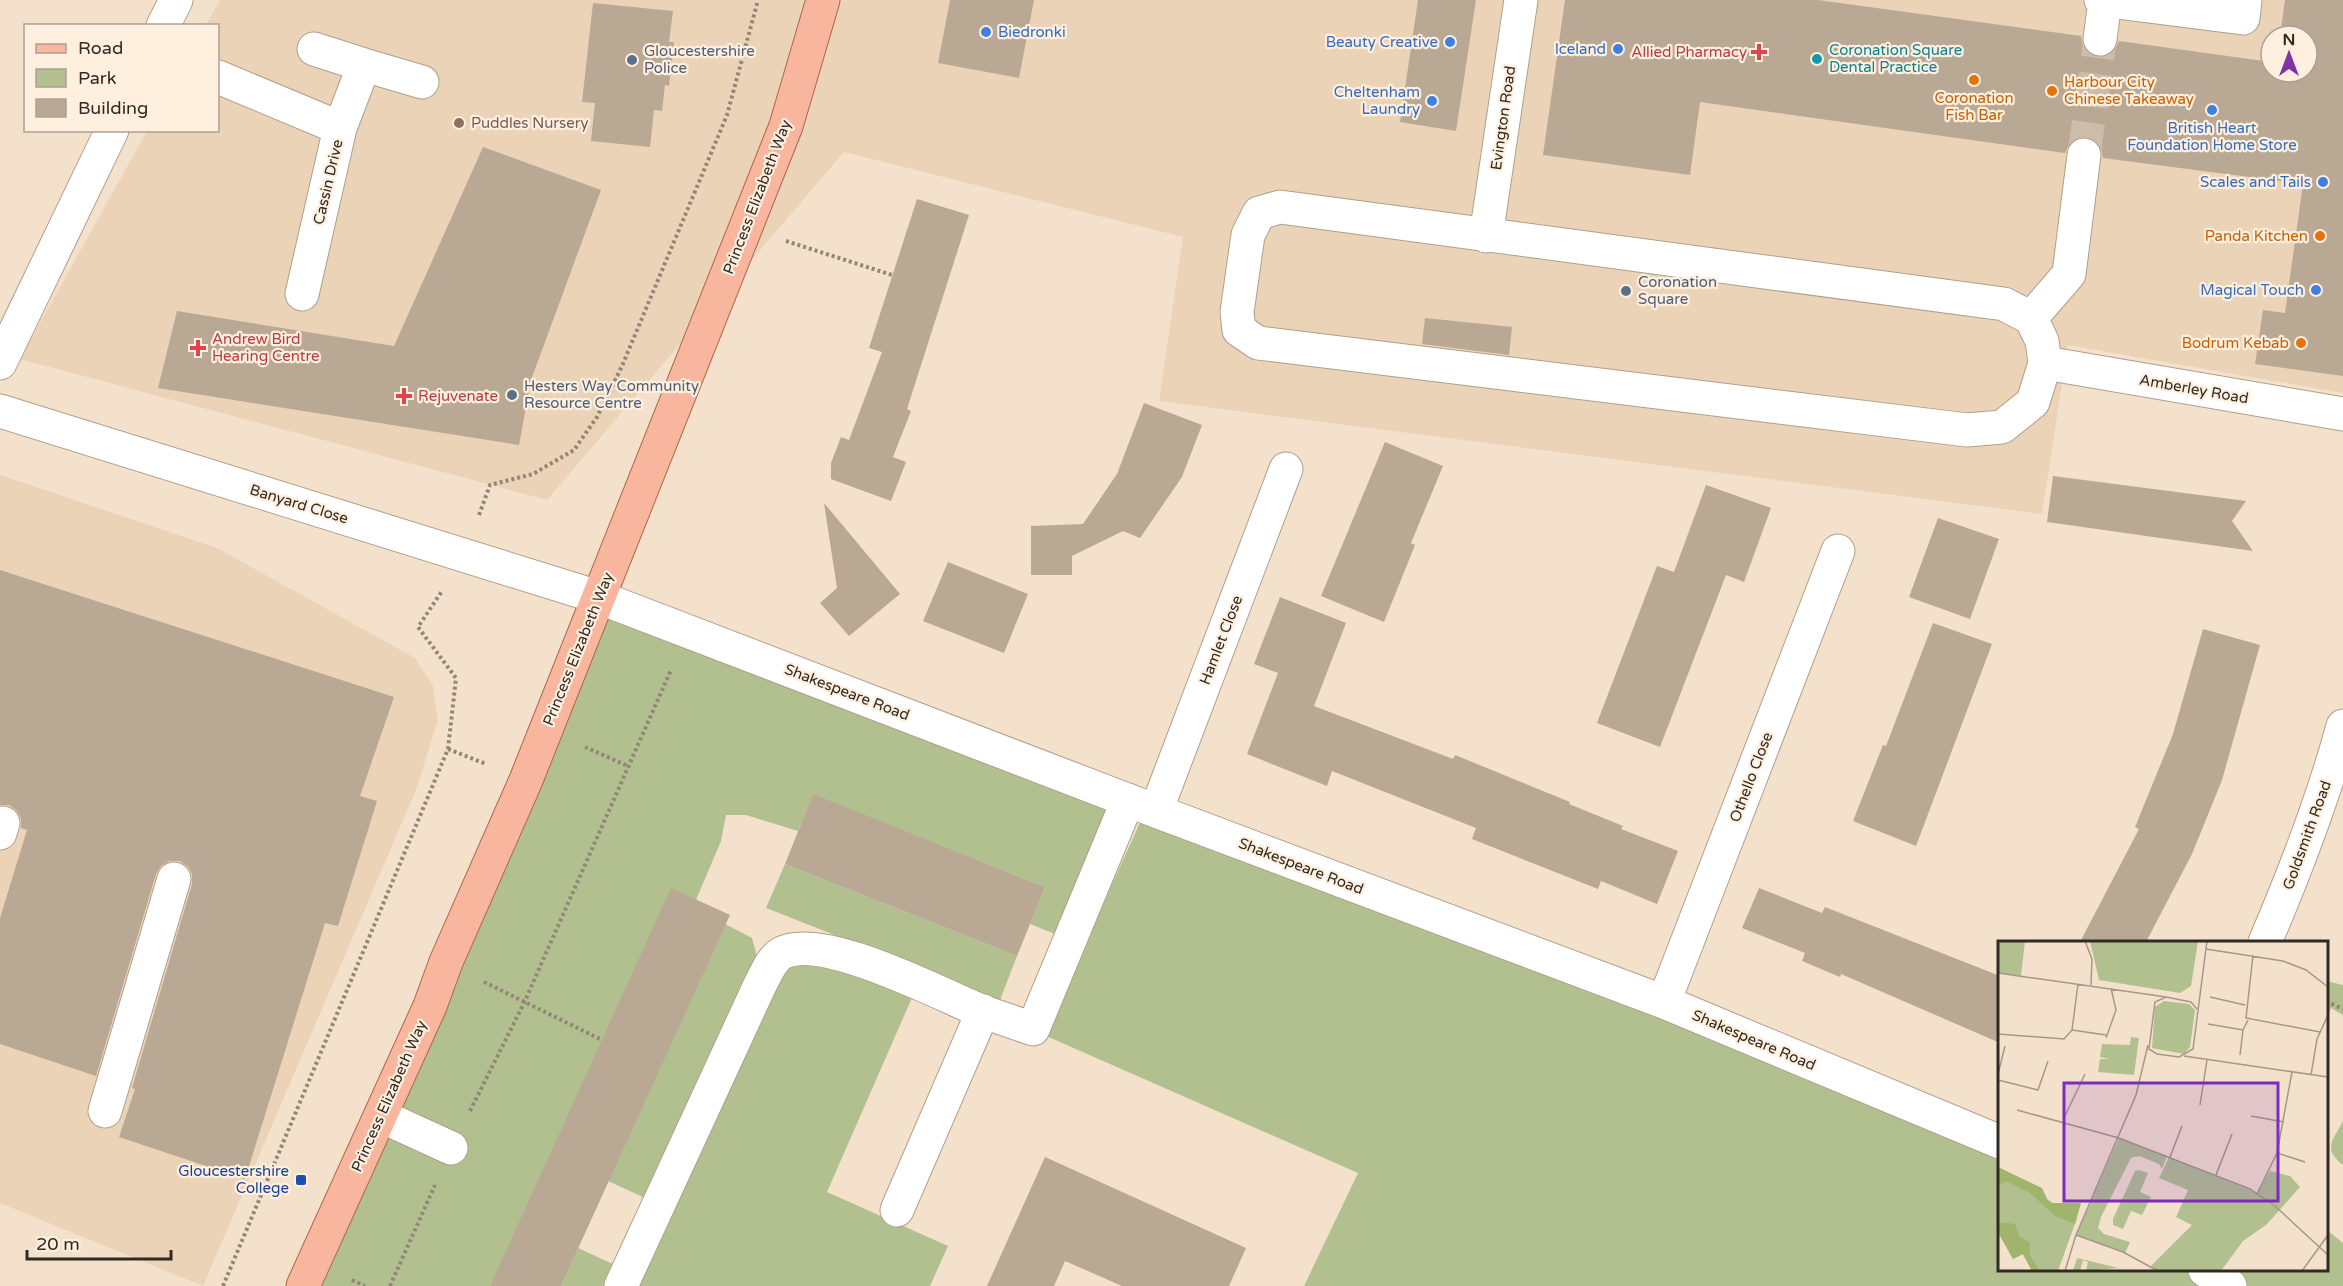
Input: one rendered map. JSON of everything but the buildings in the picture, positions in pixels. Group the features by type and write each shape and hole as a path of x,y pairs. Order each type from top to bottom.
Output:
{"main road":[{"name":"Princess Elizabeth Way","path":"303,1286 430,1006 446,962 526,780 786,126 823,0"}],"street":[{"path":"164,24 176,0"},
{"name":"Evington Road","path":"1486,236 1521,0"},
{"path":"2101,0 2243,18 2245,0"},
{"path":"2100,39 2105,1"},
{"path":"314,49 423,82"},
{"path":"340,128 364,65"},
{"name":"Cassin Drive","path":"219,77 340,128 302,294"},
{"path":"0,363 111,132"},
{"path":"2031,318 2069,274 2084,155"},
{"path":"1281,207 2004,304 2031,318 2042,341 2045,363 2033,402 2002,427 1967,430 1258,343 1239,330 1237,312 1248,235 1259,213 1281,207"},
{"name":"Amberley Road","path":"2045,363 2343,414"},
{"name":"Banyard Close","path":"0,411 598,597"},
{"name":"Hamlet Close","path":"982,1011 1033,1029 1142,806 1286,469"},
{"name":"Othello Close","path":"1664,1002 1838,551"},
{"name":"Shakespeare Road","path":"598,597 1142,806 1664,1002 1998,1141"},
{"name":"Goldsmith Road","path":"2265,941 2338,766 2343,726"},
{"path":"105,1111 174,879"},
{"path":"621,1286 759,987 772,963 782,953 797,949 817,949 849,956 982,1011 897,1210"},
{"path":"381,1116 451,1148"},
{"path":"2208,1271 2230,1286"}],"path":[{"path":"223,1286 448,750 456,678 417,627 465,556 489,485 533,474 574,450 597,417 622,366 727,115 758,0"},
{"path":"745,229 892,275"},
{"path":"390,1286 451,1148 524,1003 689,632"},
{"path":"446,962 602,1040"},
{"path":"2328,1002 2343,1009"}],"shaded area":[{"path":"220,0 2343,0 2343,393 2068,345 2042,514 1159,401 1183,237 844,152 547,500 20,359 146,132 219,132 219,24 207,24"},
{"path":"0,475 217,548 415,658 433,686 438,720 416,790 203,1286 0,1203"}],"green space":[{"path":"598,597 1128,800 1070,940 1030,924 1045,887 813,795 798,831 746,815 726,815 721,841 696,900 490,1286 303,1286"},
{"path":"1147,807 1998,1142 1998,1271 2328,1271 2328,1231 2343,1243 2343,1286 1304,1286 1358,1173 1044,1035"},
{"path":"785,864 1017,956 1000,1000 766,908"},
{"path":"725,924 752,938 757,957 645,1198 608,1181"},
{"path":"781,953 918,984 827,1192 948,1246 930,1286 621,1286"},
{"path":"2328,981 2343,985 2343,1015 2331,1008 2328,1014"},
{"path":"2343,1121 2343,1165 2333,1154 2331,1144"},
{"path":"578,1248 617,1266 607,1286 561,1286"}],"tunnel":[{"path":"2084,155 2100,39"}],"place":[{"name":"Biedronki","path":"986,32"},
{"name":"Beauty Creative","path":"1450,42"},
{"name":"Iceland","path":"1618,49"},
{"name":"Allied Pharmacy","path":"1759,52"},
{"name":"Coronation Square Dental Practice","path":"1817,59"},
{"name":"Gloucestershire Police","path":"632,60"},
{"name":"Coronation Fish Bar","path":"1974,80"},
{"name":"Harbour City Chinese Takeaway","path":"2052,91"},
{"name":"Cheltenham Laundry","path":"1432,101"},
{"name":"British Heart Foundation Home Store","path":"2212,110"},
{"name":"Puddles Nursery","path":"459,123"},
{"name":"Scales and Tails","path":"2323,182"},
{"name":"Panda Kitchen","path":"2320,236"},
{"name":"Magical Touch","path":"2316,290"},
{"name":"Coronation Square","path":"1626,291"},
{"name":"Bodrum Kebab","path":"2301,343"},
{"name":"Andrew Bird Hearing Centre","path":"198,348"},
{"name":"Hesters Way Community Resource Centre","path":"512,395"},
{"name":"Rejuvenate","path":"404,396"},
{"name":"Gloucestershire College","path":"301,1180"}]}
